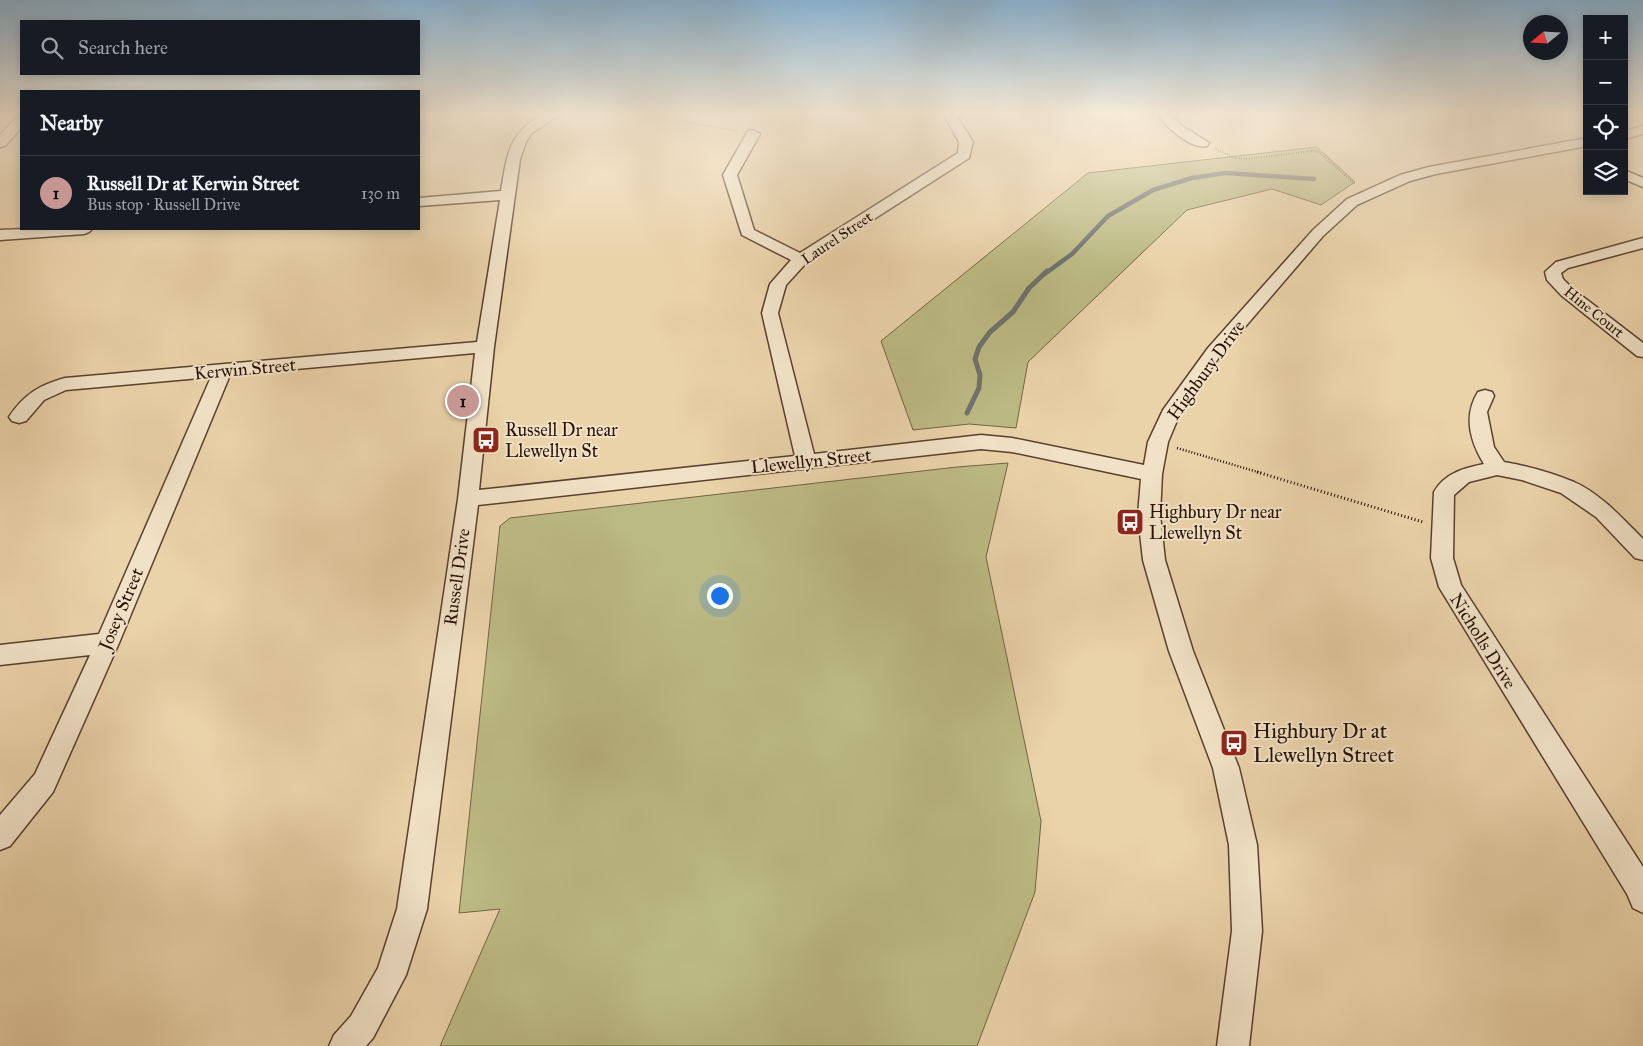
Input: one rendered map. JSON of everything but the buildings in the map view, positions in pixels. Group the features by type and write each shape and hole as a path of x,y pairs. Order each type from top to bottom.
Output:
{"street":[{"name":"Russell Drive","path":"345,1046 362,1027 391,975 412,909 468,499 484,347 513,162"},
{"path":"737,162 730,175 746,232 802,259"},
{"name":"Laurel Street","path":"806,462 770,312 778,284 802,259 953,162"},
{"name":"Highbury Drive","path":"1233,1046 1247,930 1243,845 1226,768 1180,650 1154,560 1149,515 1152,474 1158,442 1172,410 1214,352 1318,233 1352,202 1412,176 1483,162"},
{"path":"1628,176 1643,183"},
{"path":"420,202 507,195"},
{"path":"0,235 70,230"},
{"name":"Hine Court","path":"1643,243 1562,265 1553,272 1555,280 1567,292 1643,352"},
{"name":"Kerwin Street","path":"19,417 32,398 50,388 65,384 484,347"},
{"name":"Josey Street","path":"0,836 44,783 107,642 223,371"},
{"path":"1485,396 1478,412 1484,447 1497,468"},
{"name":"Llewellyn Street","path":"468,499 981,442 1012,445 1152,474"},
{"name":"Nicholls Drive","path":"1643,552 1603,512 1568,488 1524,473 1497,468 1462,476 1444,492 1442,558 1450,588 1637,884 1643,898"},
{"path":"0,655 107,642"}],"path":[{"path":"1329,162 1358,187"},
{"path":"1158,442 1442,528"}],"shaded area":[{"path":"1187,162 1333,162 1355,182 1321,205 1272,189 1187,210 1028,362 1016,428 969,424 913,430 881,341 1088,173"},
{"path":"1008,463 986,557 1041,821 1035,892 977,1046 440,1046 500,909 459,913 500,526 510,518 957,467"}],"waterway":[{"path":"1046,273 1072,254 1108,216 1153,190 1192,178 1226,173 1314,179"},
{"path":"967,413 979,388 980,375 975,359 979,347 990,332 1013,312 1029,288 1047,271"}],"place":[{"name":"Russell Dr at Kerwin Street","path":"463,401"},
{"name":"Russell Dr near Llewellyn St","path":"486,440"},
{"name":"Highbury Dr near Llewellyn St","path":"1130,522"},
{"name":"Highbury Dr at Llewellyn Street","path":"1234,743"}]}
